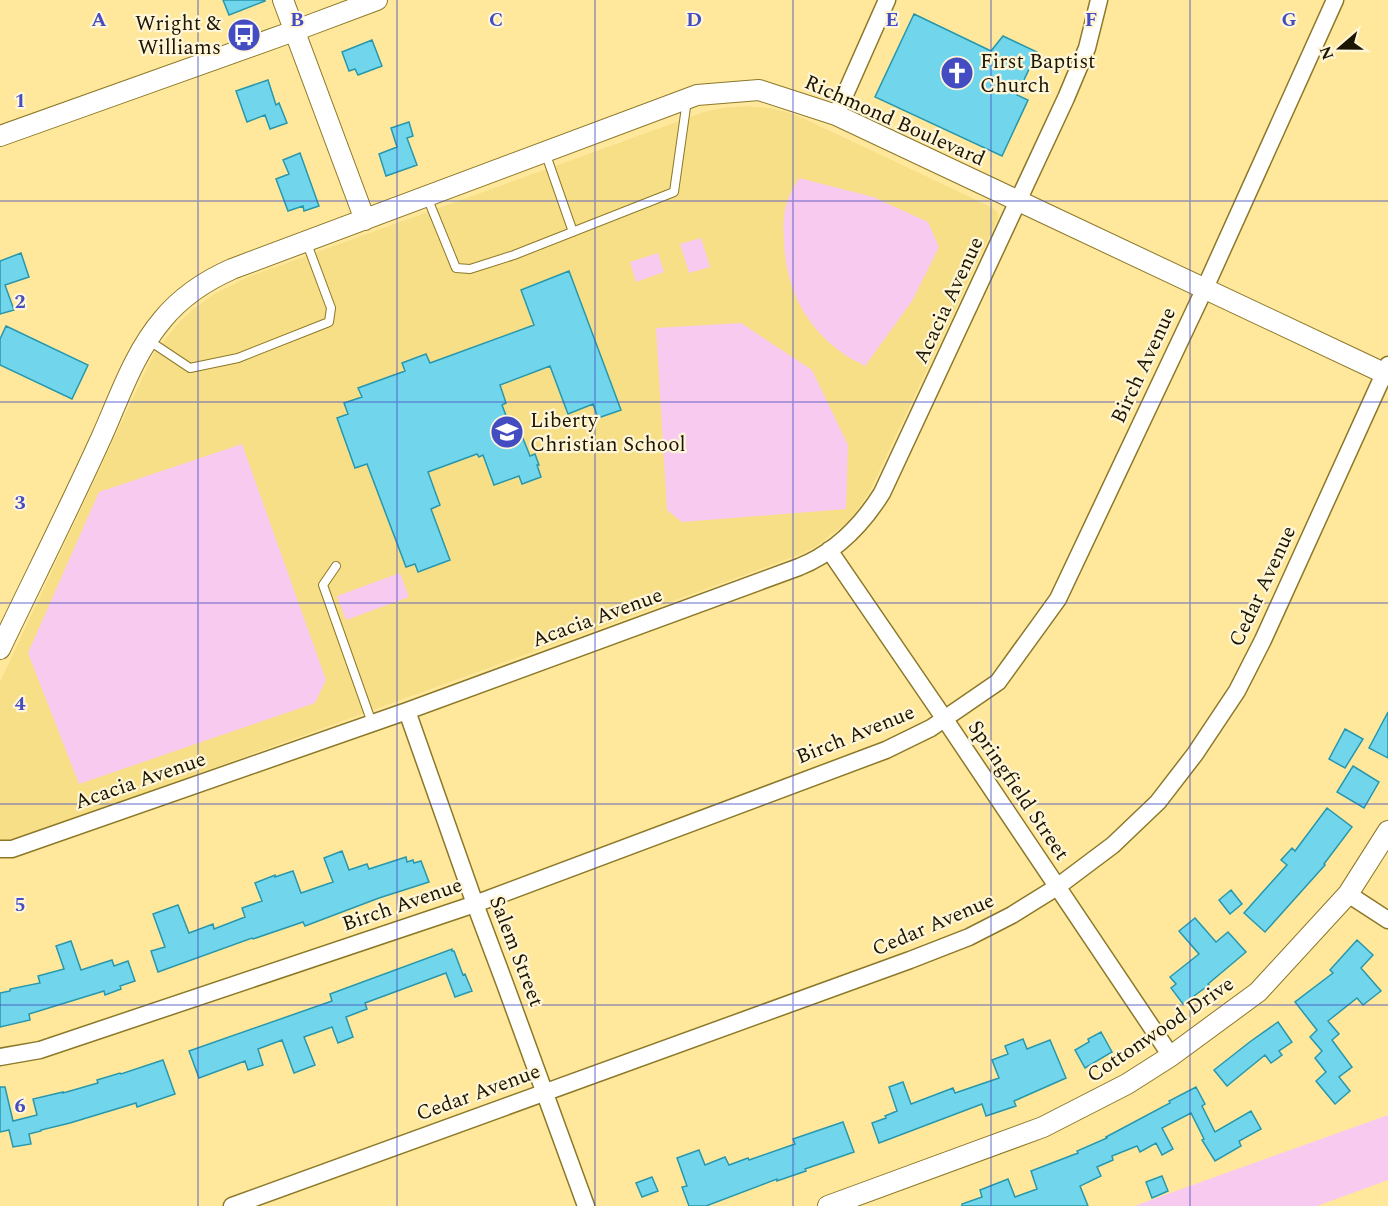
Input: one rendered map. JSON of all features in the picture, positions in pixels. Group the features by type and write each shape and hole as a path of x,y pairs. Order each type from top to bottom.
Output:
{"street":[{"path":"284,0 365,220"},
{"path":"0,136 377,0"},
{"path":"836,116 887,0"},
{"name":"Acacia Avenue","path":"0,849 12,849 407,711 799,567 814,561 829,550 866,518 882,493 1066,99 1087,48 1099,0"},
{"name":"Birch Avenue","path":"0,1057 40,1050 475,904 886,750 931,728 998,682 1058,599 1205,288 1335,0"},
{"name":"Richmond Boulevard","path":"0,649 102,436 135,360 163,319 185,297 201,285 232,269 697,94 759,90 836,116 1387,372"},
{"name":"Cedar Avenue","path":"232,1206 910,960 969,937 1012,915 1057,887 1113,845 1158,802 1195,754 1237,691 1263,640 1387,372"},
{"name":"Springfield Street","path":"829,550 1171,1056"},
{"name":"Salem Street","path":"407,711 586,1206"},
{"name":"Cottonwood Drive","path":"828,1206 1043,1127 1127,1084 1171,1056 1258,992 1348,894 1388,831"},
{"path":"1348,894 1388,920"}],"lane":[{"path":"427,196 456,268 470,269 514,255 674,192 687,98"},
{"path":"545,152 573,232"},
{"path":"147,340 190,368 238,358 329,322 332,308 306,241"},
{"path":"336,566 323,585 372,723"}],"shaded area":[{"name":"Liberty Christian School","path":"745,106 769,108 805,119 993,208 998,213 998,218 869,493 847,523 815,547 799,555 0,844 0,682 154,353 180,321 214,294 248,277 704,112"},
{"path":"799,178 873,197 928,222 939,247 912,301 865,366 844,354 817,330 807,317 793,289 785,257 784,220 788,199"},
{"path":"701,238 710,267 689,273 680,244"},
{"path":"658,253 664,272 636,282 630,262"},
{"path":"741,323 812,370 848,445 846,509 682,522 667,510 656,328"},
{"path":"242,444 326,680 315,703 79,784 28,653 99,492"},
{"path":"400,573 409,597 346,620 337,596"},
{"path":"1388,1115 1388,1180 1317,1206 1134,1206"}],"building":[{"path":"223,0 265,0 265,1 229,15"},
{"name":"First Baptist Church","path":"914,14 991,51 1003,36 1037,52 1017,95 1028,100 1002,156 875,97"},
{"path":"372,40 382,66 358,75 355,69 349,71 342,52"},
{"path":"268,80 276,105 279,103 287,123 270,129 265,115 247,122 236,91"},
{"path":"409,122 413,136 407,138 417,165 386,176 379,154 397,147 391,128"},
{"path":"300,153 319,206 304,211 303,206 288,211 276,179 289,174 283,160"},
{"path":"21,253 29,277 5,285 14,310 0,314 0,261"},
{"path":"569,271 621,410 598,418 593,404 568,414 550,366 500,385 506,403 502,405 515,439 522,436 530,456 535,454 541,477 522,484 519,476 494,485 483,455 479,457 477,454 428,472 440,505 431,509 450,560 418,572 415,564 406,567 367,464 355,468 337,418 348,414 344,403 362,397 358,388 405,371 402,363 426,354 430,363 534,325 521,290"},
{"path":"6,326 88,365 72,399 0,365 0,339"},
{"path":"1388,712 1388,758 1369,748"},
{"path":"1345,729 1363,739 1345,768 1329,759"},
{"path":"1353,766 1379,782 1364,808 1337,792"},
{"path":"1327,808 1352,827 1325,865 1265,932 1244,913 1287,865 1281,860 1292,848 1295,851"},
{"path":"342,851 349,870 367,864 369,869 406,857 407,862 421,861 429,882 305,926 303,922 158,972 151,951 165,947 153,914 178,905 189,933 213,924 214,929 245,917 242,908 262,901 255,883 275,875 275,877 293,871 301,893 333,882 324,858"},
{"path":"1231,890 1242,904 1230,914 1219,900"},
{"path":"1195,918 1216,942 1228,932 1246,952 1209,985 1183,1004 1171,988 1176,984 1170,977 1199,954 1179,931"},
{"path":"1357,940 1373,955 1361,968 1381,991 1363,1005 1357,998 1328,1021 1339,1034 1332,1040 1352,1067 1339,1077 1350,1091 1335,1104 1316,1081 1326,1072 1315,1058 1322,1051 1310,1037 1317,1030 1295,1002 1333,973 1330,970"},
{"path":"71,941 81,970 112,960 114,966 128,961 135,981 120,986 121,989 105,995 104,991 29,1014 30,1020 0,1027 0,993 40,983 38,976 64,969 56,946"},
{"path":"452,949 472,991 455,997 446,973 365,1003 367,1009 346,1017 353,1037 338,1043 332,1027 304,1037 315,1065 294,1073 282,1040 258,1049 263,1065 248,1070 245,1061 199,1078 189,1051 332,1001 330,994"},
{"path":"1278,1022 1292,1042 1279,1051 1282,1055 1271,1063 1265,1055 1227,1086 1214,1070"},
{"path":"1101,1032 1112,1052 1085,1068 1075,1050"},
{"path":"1023,1039 1027,1049 1050,1040 1066,1078 1014,1101 1016,1106 986,1116 982,1104 879,1143 872,1123 897,1111 889,1087 903,1082 911,1104 953,1088 955,1093 999,1078 992,1060 1008,1054 1005,1046"},
{"path":"163,1060 175,1094 137,1107 136,1103 29,1134 31,1144 13,1147 9,1130 0,1132 0,1087 5,1087 13,1121 37,1115 33,1099 98,1083 97,1080"},
{"path":"1196,1087 1205,1104 1202,1106 1215,1132 1251,1111 1261,1129 1239,1141 1241,1146 1215,1161 1202,1140 1204,1139 1191,1113 1162,1128 1173,1149 1162,1155 1156,1143 1140,1152 1137,1146 1112,1156 1113,1160 1097,1167 1101,1176 1080,1186 1088,1206 962,1206 962,1204 982,1197 980,1190 1008,1179 1015,1197 1037,1189 1031,1171 1078,1153 1077,1151 1107,1138"},
{"path":"843,1122 854,1152 706,1206 689,1206 682,1187 687,1186 677,1158 699,1150 705,1165 725,1157 729,1165 795,1144 793,1139"},
{"path":"1162,1176 1168,1191 1152,1198 1146,1182"},
{"path":"652,1177 658,1191 642,1197 636,1183"}],"place":[{"name":"Wright & Williams","path":"244,35"},
{"name":"First Baptist Church","path":"957,73"},
{"name":"Liberty Christian School","path":"507,432"}]}
